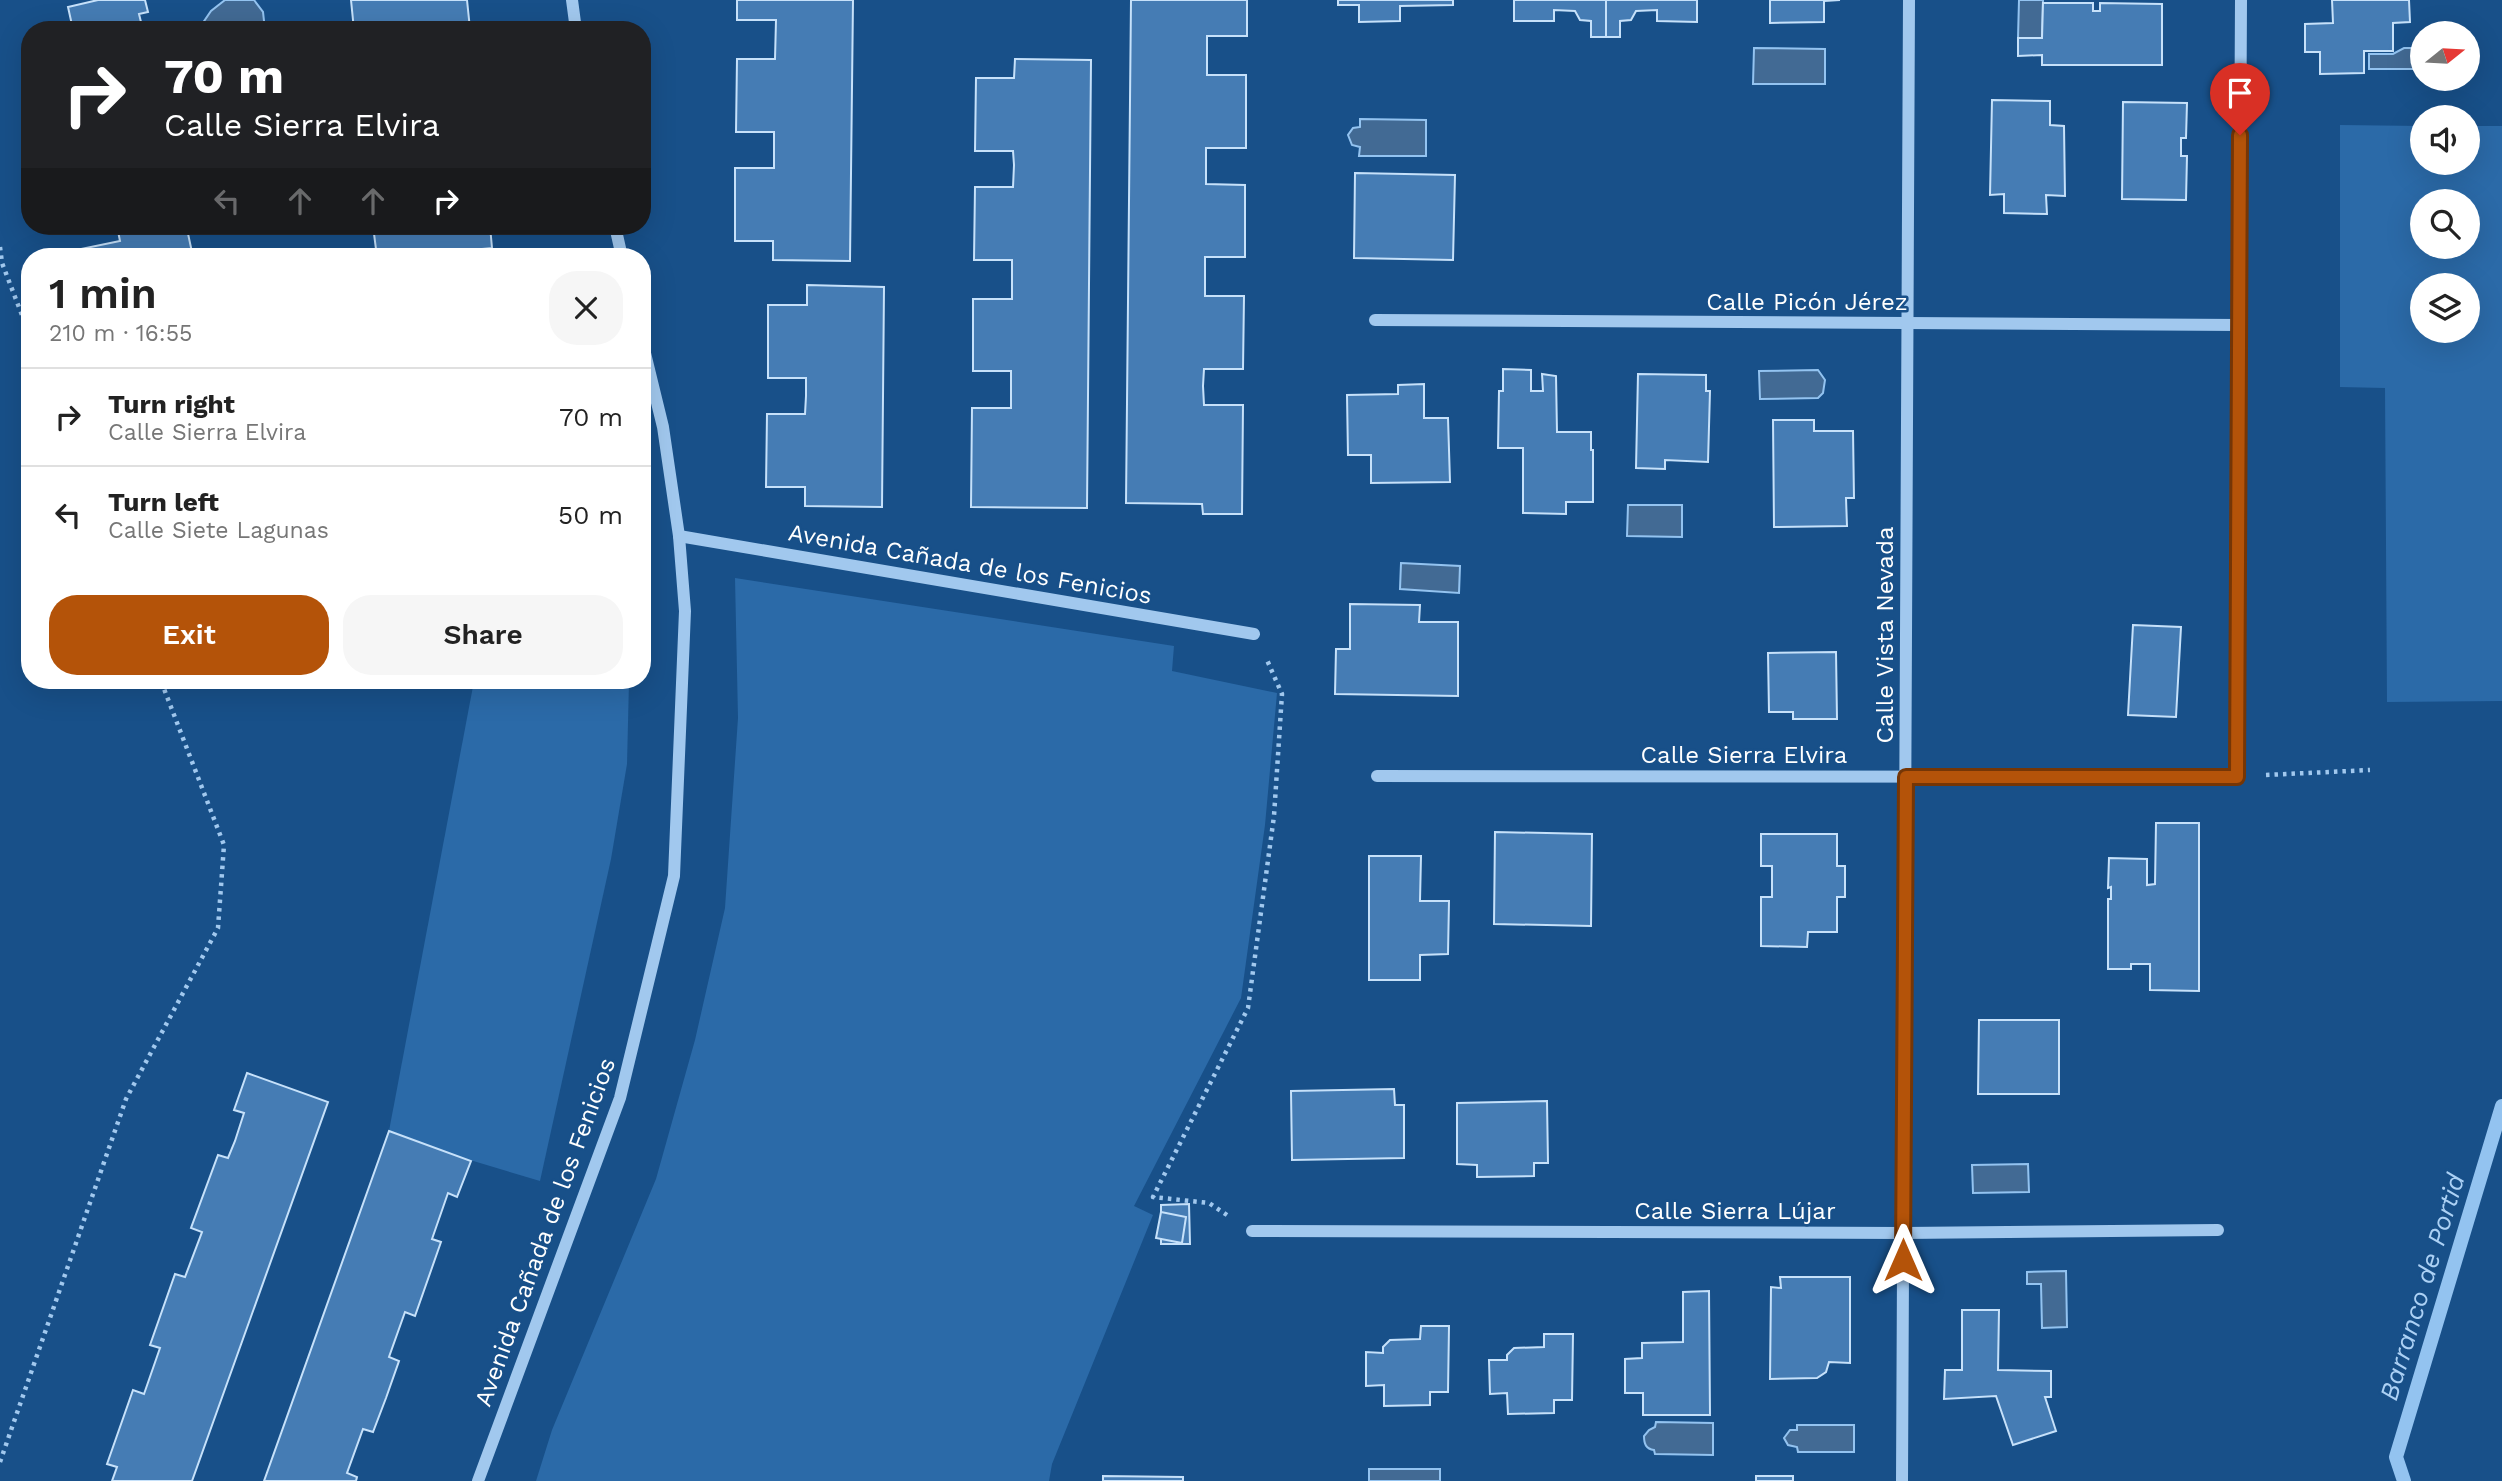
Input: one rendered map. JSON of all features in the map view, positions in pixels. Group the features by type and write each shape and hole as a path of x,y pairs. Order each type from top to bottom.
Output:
{"street":[{"path":"572,0 575,21"},
{"name":"Calle Vista Nevada","path":"1902,1481 1909,0"},
{"path":"2237,777 2241,0"},
{"name":"Calle Picón Jérez","path":"1375,320 2239,325"},
{"name":"Avenida Cañada de los Fenicios","path":"478,1481 620,1098 674,876 685,611 680,536 663,427 651,378"},
{"name":"Avenida Cañada de los Fenicios","path":"680,536 1254,634"},
{"name":"Calle Sierra Elvira","path":"1377,776 2237,777"},
{"name":"Calle Sierra Lújar","path":"1252,1231 1904,1233 2218,1230"}],"path":[{"path":"0,247 2,263 21,313"},
{"path":"1252,1231 1209,1203 1153,1196 1248,1008 1274,816 1282,694 1254,634"},
{"path":"0,1462 126,1099 218,928 224,845 164,689"},
{"path":"2237,777 2370,770"}],"shaded area":[{"path":"225,0 254,0 263,12 264,21 204,21 211,11"},
{"path":"2019,0 2043,0 2042,38 2018,38"},
{"path":"1754,48 1825,49 1825,84 1753,84"},
{"path":"2410,48 2410,69 2369,69 2369,54 2393,54"},
{"path":"1360,119 1426,120 1426,156 1359,156 1360,147 1352,145 1348,135 1353,128 1360,127"},
{"path":"2340,125 2410,126 2410,175 2480,175 2480,126 2502,126 2502,701 2387,702 2385,388 2340,387"},
{"path":"1818,370 1825,380 1823,393 1818,398 1760,399 1759,371"},
{"path":"1628,505 1682,505 1682,537 1627,536"},
{"path":"1401,563 1460,566 1459,593 1400,589"},
{"path":"735,578 1174,646 1172,671 1277,693 1265,825 1241,998 1134,1206 1153,1215 1052,1464 1049,1481 536,1481 552,1430 656,1179 695,1040 725,908 738,718"},
{"path":"472,689 629,689 627,764 611,859 540,1181 460,1157 389,1131"},
{"path":"2028,1164 2029,1192 1973,1193 1972,1165"},
{"path":"2066,1271 2067,1327 2042,1328 2041,1284 2027,1284 2027,1272"},
{"path":"1656,1422 1713,1423 1713,1455 1655,1454 1654,1450 1646,1446 1644,1436 1655,1427"},
{"path":"1797,1425 1854,1425 1854,1452 1798,1452 1797,1447 1788,1445 1784,1438 1790,1430 1797,1430"},
{"path":"1369,1469 1440,1469 1440,1481 1369,1481"}],"building":[{"path":"98,0 145,0 148,12 139,14 141,21 71,21 68,7"},
{"path":"351,0 467,0 469,21 353,21"},
{"path":"737,0 853,0 850,261 773,260 773,241 735,241 735,168 774,168 774,132 736,132 737,59 775,59 776,20 737,20"},
{"path":"1131,0 1247,0 1247,36 1207,36 1207,75 1246,75 1246,148 1206,148 1206,184 1245,185 1245,257 1205,257 1205,296 1244,296 1243,369 1204,369 1203,386 1204,405 1243,405 1242,514 1203,514 1202,504 1126,503"},
{"path":"1338,0 1453,0 1453,5 1400,6 1400,21 1359,22 1359,5 1338,5"},
{"path":"1514,0 1606,0 1606,37 1591,37 1591,21 1580,20 1575,11 1554,10 1554,21 1514,21"},
{"path":"1606,0 1697,0 1697,22 1657,21 1657,10 1636,11 1631,20 1620,21 1620,37 1606,37"},
{"path":"1770,0 1840,0 1824,1 1824,22 1770,23"},
{"path":"2332,0 2409,0 2410,22 2393,23 2393,51 2364,51 2364,73 2320,74 2320,52 2305,52 2305,24 2333,23"},
{"path":"2043,3 2093,3 2093,11 2100,11 2100,3 2162,4 2162,65 2042,65 2042,55 2018,56 2018,38 2042,38"},
{"path":"1015,59 1091,60 1087,508 971,507 972,408 1011,408 1011,371 973,371 973,299 1012,299 1012,260 974,260 975,187 1013,187 1014,165 1013,151 975,151 976,78 1014,78"},
{"path":"1992,100 2050,101 2050,125 2064,126 2065,196 2046,195 2047,214 2004,213 2004,194 1990,195"},
{"path":"2123,102 2187,103 2186,138 2181,138 2181,156 2187,156 2186,200 2122,199"},
{"path":"1355,173 1455,175 1453,260 1354,258"},
{"path":"119,235 188,235 191,248 86,248 120,241"},
{"path":"374,235 491,235 492,248 376,248"},
{"path":"807,285 884,287 882,507 805,506 805,487 766,487 767,414 805,414 806,396 806,378 768,378 768,305 807,305"},
{"path":"1503,369 1531,370 1531,391 1543,391 1542,374 1556,376 1557,432 1591,432 1593,502 1566,502 1566,514 1523,513 1523,448 1498,448 1499,391 1503,391"},
{"path":"1638,374 1706,375 1706,391 1710,391 1708,462 1665,460 1665,469 1636,468"},
{"path":"1424,384 1424,418 1448,418 1450,482 1371,483 1371,455 1348,455 1347,395 1398,394 1398,385"},
{"path":"1773,420 1814,420 1814,431 1853,431 1854,498 1846,498 1847,526 1774,527"},
{"path":"1350,604 1420,605 1419,622 1458,622 1458,696 1335,694 1336,649 1350,649"},
{"path":"2133,625 2181,627 2176,717 2128,715"},
{"path":"1836,652 1837,719 1793,719 1793,712 1769,712 1768,653"},
{"path":"2156,823 2199,823 2199,991 2150,990 2150,964 2131,964 2131,969 2108,969 2108,899 2111,899 2111,887 2108,888 2109,858 2147,859 2147,885 2155,884"},
{"path":"1495,832 1592,834 1591,926 1494,924"},
{"path":"1761,834 1837,834 1837,866 1845,866 1845,897 1837,897 1837,932 1808,932 1807,947 1761,946 1761,897 1772,897 1772,866 1761,866"},
{"path":"1369,856 1421,856 1420,901 1449,901 1448,954 1420,955 1420,980 1369,980"},
{"path":"1979,1020 2059,1020 2059,1094 1978,1094"},
{"path":"247,1073 328,1102 192,1481 112,1481 117,1467 107,1464 133,1390 144,1394 160,1348 150,1345 175,1274 185,1277 202,1232 191,1228 218,1155 228,1158 235,1141 244,1113 234,1110"},
{"path":"1394,1089 1395,1105 1404,1105 1404,1158 1292,1160 1291,1091"},
{"path":"1547,1101 1548,1163 1534,1163 1534,1176 1477,1177 1477,1165 1457,1164 1457,1103"},
{"path":"389,1131 471,1161 457,1197 448,1193 432,1239 441,1242 415,1316 405,1312 389,1357 399,1361 386,1398 373,1432 363,1429 347,1473 357,1477 356,1481 264,1481"},
{"path":"1189,1204 1190,1244 1161,1244 1161,1205"},
{"path":"1161,1212 1186,1217 1182,1243 1156,1238"},
{"path":"1780,1277 1850,1277 1850,1363 1829,1362 1826,1372 1817,1378 1770,1379 1771,1287 1781,1288"},
{"path":"1709,1291 1710,1415 1643,1415 1643,1393 1625,1393 1625,1359 1642,1358 1642,1343 1683,1342 1683,1292"},
{"path":"1962,1310 1999,1310 1998,1370 2051,1371 2051,1397 2045,1397 2056,1431 2013,1445 1996,1396 1944,1399 1945,1370 1962,1370"},
{"path":"1421,1326 1449,1326 1448,1392 1430,1392 1430,1405 1384,1406 1384,1385 1366,1386 1366,1352 1383,1353 1383,1347 1390,1340 1420,1339"},
{"path":"1544,1334 1573,1334 1572,1400 1554,1400 1554,1413 1508,1414 1507,1393 1490,1394 1489,1360 1507,1360 1507,1355 1514,1348 1544,1347"},
{"path":"1103,1476 1183,1477 1183,1481 1103,1481"},
{"path":"1756,1476 1793,1476 1793,1481 1756,1481"}],"waterway":[{"name":"Barranco de Portid","path":"2404,1481 2396,1457 2502,1106"}],"route":[{"path":"1903,1260 1906,777 2237,777 2240,135"}]}
